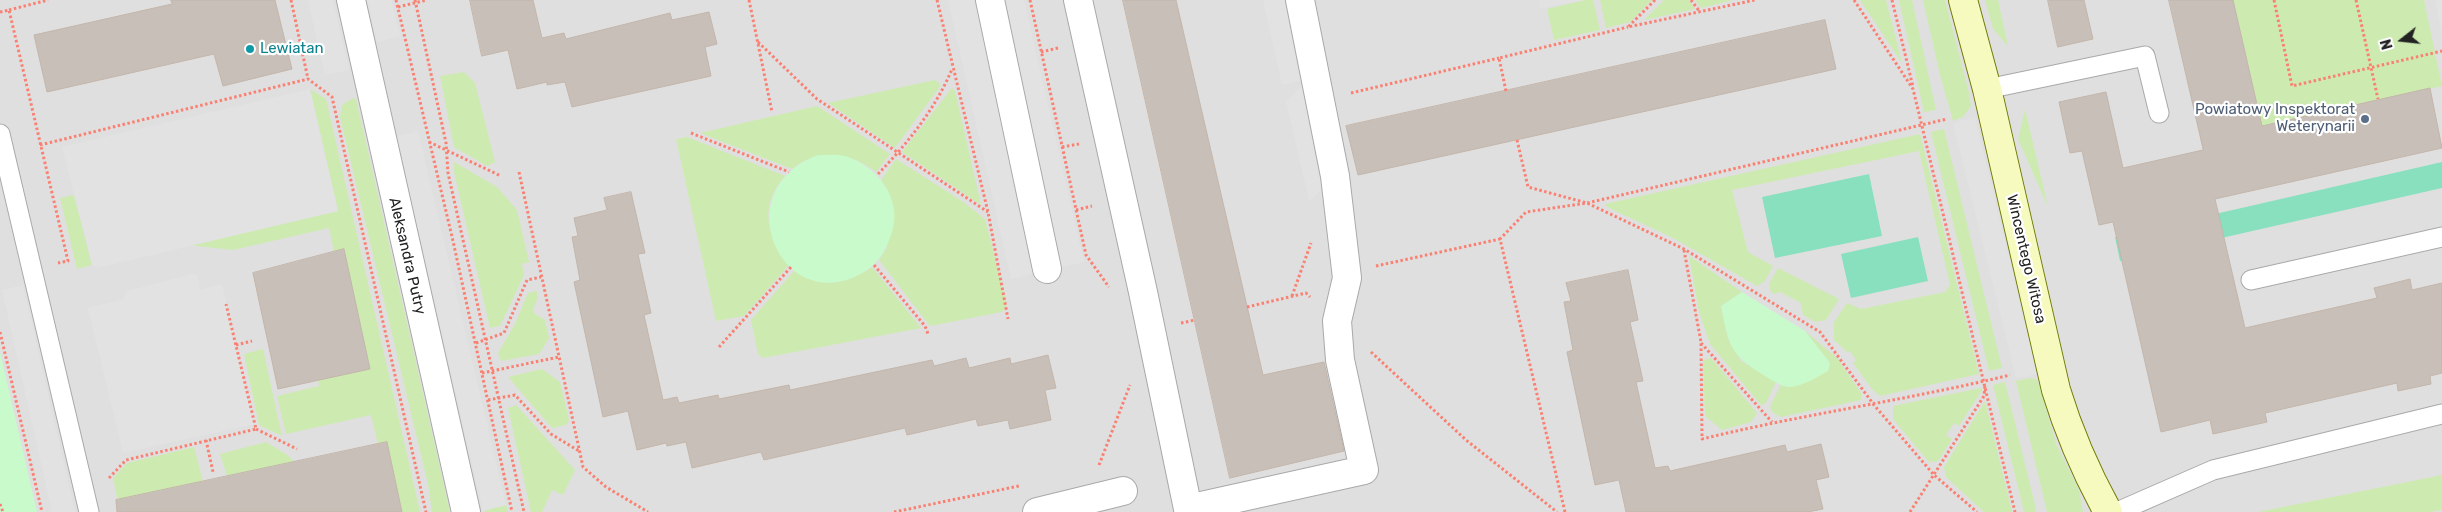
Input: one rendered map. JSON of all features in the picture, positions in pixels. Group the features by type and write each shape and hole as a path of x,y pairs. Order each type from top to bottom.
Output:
{"street":[{"name":"Aleksandra Putry","path":"351,0 466,512"},
{"path":"990,0 1047,269"},
{"path":"1078,0 1145,302 1188,509 1364,470 1340,360 1337,321 1346,276 1335,176 1300,0"},
{"name":"Wincentego Witosa","path":"1963,0 1987,89 2056,390 2069,433 2085,471 2108,512"},
{"path":"1037,512 1123,492"}],"lane":[{"path":"1987,89 2145,56 2159,113"},
{"path":"0,134 89,512"},
{"path":"2251,280 2442,237"},
{"path":"2117,512 2213,470 2442,414"}],"path":[{"path":"0,12 48,0"},
{"path":"291,0 308,79 332,97 426,512"},
{"path":"396,0 476,343 512,512"},
{"path":"398,6 427,0"},
{"path":"749,0 772,112"},
{"path":"937,0 952,69 988,212 1008,318"},
{"path":"1030,0 1086,255 1111,290"},
{"path":"1628,27 1656,0"},
{"path":"1691,0 1700,12"},
{"path":"1348,94 1628,27 1752,0"},
{"path":"1854,0 1913,89"},
{"path":"1892,0 2015,512"},
{"path":"2274,0 2292,86 2372,69 2442,51"},
{"path":"2356,0 2378,100"},
{"path":"415,1 447,150 448,173 524,512"},
{"path":"9,10 40,145 308,79"},
{"path":"758,42 817,99 897,154 988,212"},
{"path":"1499,58 1506,91"},
{"path":"878,174 897,154 944,89 952,69"},
{"path":"1247,307 1306,293 1359,270 1500,239 1526,212 1586,203 1947,119"},
{"path":"691,132 789,172"},
{"path":"1517,140 1528,187 1586,203 1684,249 1820,332 1874,405 1934,475 1977,512"},
{"path":"429,142 501,176"},
{"path":"518,172 583,468 606,487 648,512"},
{"path":"1500,239 1564,512"},
{"path":"1292,296 1312,241"},
{"path":"1684,249 1701,342 1702,439 1772,422 1874,405 2010,375"},
{"path":"874,265 925,326 928,334"},
{"path":"718,347 791,267"},
{"path":"476,343 504,334 528,280 541,277"},
{"path":"1306,293 1466,440 1556,512"},
{"path":"226,304 256,429"},
{"path":"0,332 42,512"},
{"path":"236,345 252,341"},
{"path":"1701,342 1772,422"},
{"path":"482,374 559,356"},
{"path":"1085,501 1133,377"},
{"path":"1910,512 1984,396 1985,381"},
{"path":"488,400 515,395 551,434 580,452"},
{"path":"108,480 126,460 256,429 297,449"},
{"path":"206,440 214,472"},
{"path":"0,504 3,512"}],"shaded area":[{"path":"0,0 2442,0 2442,512 0,512"},
{"path":"308,0 333,0 349,70 325,75"},
{"path":"367,0 391,0 400,36 377,42"},
{"path":"948,0 1024,0 1084,262 1011,279"},
{"path":"1263,0 1289,0 1307,79 1282,85"},
{"path":"1539,0 1585,0 1540,9"},
{"path":"2435,0 2442,0 2442,35"},
{"path":"1307,81 1328,185 1309,201 1286,101"},
{"path":"310,89 338,211 97,268 92,265 62,147"},
{"path":"1975,117 2037,374 2016,378 1953,123"},
{"path":"418,131 506,505 483,511 396,137"},
{"path":"192,274 198,275 200,290 222,284 255,424 123,453 88,308 123,299 127,291"},
{"path":"23,285 75,512 52,512 2,290"}],"green space":[{"path":"1585,0 1593,0 1600,30 1554,40 1547,9"},
{"path":"1600,0 1652,0 1630,22 1606,28"},
{"path":"1664,0 1689,0 1695,9 1644,20"},
{"path":"1695,0 1733,0 1701,8"},
{"path":"1860,0 1886,0 1902,63"},
{"path":"1899,0 1912,0 1936,110 1924,112"},
{"path":"1923,0 1945,0 1969,93 1971,106 1963,117 1953,121 1940,75"},
{"path":"1985,0 1998,0 2008,46 1993,29"},
{"path":"2233,0 2424,0 2442,86 2262,126"},
{"path":"464,72 475,83 495,162 487,166 454,147 440,76"},
{"path":"935,80 941,85 895,148 828,103"},
{"path":"952,88 955,91 981,205 902,152"},
{"path":"310,89 326,99 420,512 402,512 378,444 371,415 286,434 277,396 319,386 318,380 370,369 344,250 334,252 329,228 233,250 188,245 338,211"},
{"path":"353,98 356,99 450,512 432,512 428,484 340,117 342,105"},
{"path":"817,106 890,154 876,172 856,160 834,155 812,158 792,169 700,133"},
{"path":"2025,109 2048,207 2018,139"},
{"path":"1944,129 2002,368 1989,371 1931,132"},
{"path":"1920,134 1979,374 1880,396 1872,389 1853,363 1856,360 1850,351 1847,352 1834,340 1834,322 1847,303 1861,309 1945,292 1950,285 1919,151 1732,190 1748,252 1773,266 1765,281 1757,286 1673,238 1607,207 1605,204"},
{"path":"687,137 785,176 771,198 769,221 775,243 789,265 744,316 716,321 676,139"},
{"path":"818,155 845,156 868,168 885,186 891,197 894,209 891,235 877,261 852,278 825,283 802,276 785,261 773,240 769,216 775,192 791,171"},
{"path":"896,159 962,201 985,219 1007,305 1002,312 930,326 879,260 887,248 888,190 881,180"},
{"path":"454,162 497,187 517,210 529,262 522,264 524,275 500,326 490,328 454,172"},
{"path":"2442,162 2442,188 2120,261 2115,237"},
{"path":"1869,174 1882,236 1775,258 1762,197"},
{"path":"74,195 92,265 77,269 60,198"},
{"path":"1918,237 1928,281 1851,298 1841,254"},
{"path":"1689,256 1742,292 1721,306 1728,339 1741,361 1776,382 1766,403 1761,405 1710,344 1699,312"},
{"path":"872,267 921,328 763,358 758,354 751,320 795,270 814,280 834,282 844,281"},
{"path":"1778,268 1839,299 1826,320 1815,322 1803,315 1801,303 1780,292 1774,294 1771,292 1769,284"},
{"path":"537,291 538,298 533,309 534,313 545,320 549,338 539,354 501,361 498,353 515,324 528,293"},
{"path":"1742,292 1805,331 1830,363 1828,371 1805,383 1787,387 1780,385 1753,368 1737,355 1732,348 1726,331 1721,306"},
{"path":"1805,331 1837,358 1861,393 1861,400 1781,417 1772,412 1770,406 1781,385 1788,386 1801,383 1813,377 1830,363"},
{"path":"263,349 282,436 259,425 244,354"},
{"path":"0,352 37,512 0,512"},
{"path":"1711,358 1757,413 1751,422 1722,430 1705,416 1703,360"},
{"path":"542,369 560,382 569,420 566,425 552,428 508,377"},
{"path":"2030,378 2036,379 2039,384 2056,444 2079,490 2083,512 2047,512 2016,381"},
{"path":"2005,382 2036,512 2024,512 1993,385"},
{"path":"1981,388 1982,390 1959,426 1954,423 1946,435 1952,439 1938,461 1929,462 1893,419 1893,406"},
{"path":"1985,401 2012,512 1984,512 1946,477 1944,467"},
{"path":"516,405 575,470 563,495 552,490 542,512 531,512 508,408"},
{"path":"266,442 295,462 227,476 220,454"},
{"path":"194,447 203,482 135,496 120,512 113,478 127,463"},
{"path":"2442,475 2442,510 2430,512 2258,512"},
{"path":"506,505 508,512 485,512 485,510"}],"building":[{"path":"171,0 275,0 292,69 223,86 214,54 47,92 34,35 172,4"},
{"path":"470,0 533,0 542,38 564,33 566,39 670,13 672,20 709,12 717,44 705,47 711,76 572,107 565,82 547,85 547,82 517,89 508,50 482,56"},
{"path":"1123,0 1176,0 1263,375 1324,362 1344,451 1230,478"},
{"path":"2048,0 2084,0 2093,39 2058,47"},
{"path":"2169,0 2233,0 2262,126 2430,88 2442,148 2215,199 2245,328 2377,298 2374,288 2410,279 2412,290 2442,283 2442,373 2430,376 2431,384 2398,391 2397,383 2265,413 2267,422 2213,434 2210,420 2161,432 2113,222 2099,225 2082,151 2070,153 2059,102 2106,92 2123,168 2203,150"},
{"path":"1825,20 1836,69 1358,175 1346,126"},
{"path":"631,192 645,253 638,254 651,313 644,315 663,400 677,397 679,403 718,395 719,399 789,385 790,390 932,360 934,366 966,358 969,368 1010,358 1011,364 1048,355 1056,388 1045,390 1051,420 1010,429 1008,420 978,426 976,419 907,435 905,428 764,460 761,452 692,468 686,442 667,446 666,443 637,450 628,411 603,417 574,282 580,280 572,237 578,236 574,218 607,210 604,198"},
{"path":"344,249 370,369 278,389 253,273"},
{"path":"1628,270 1638,320 1630,322 1643,381 1636,382 1655,468 1668,466 1670,471 1785,445 1787,452 1821,444 1829,477 1816,480 1823,509 1808,512 1626,512 1619,480 1595,485 1567,352 1573,350 1564,302 1571,301 1566,283"},
{"path":"387,442 402,512 117,512 116,500"}],"place":[{"name":"Lewiatan","path":"250,49"},
{"name":"Powiatowy Inspektorat Weterynarii","path":"2365,119"}]}
